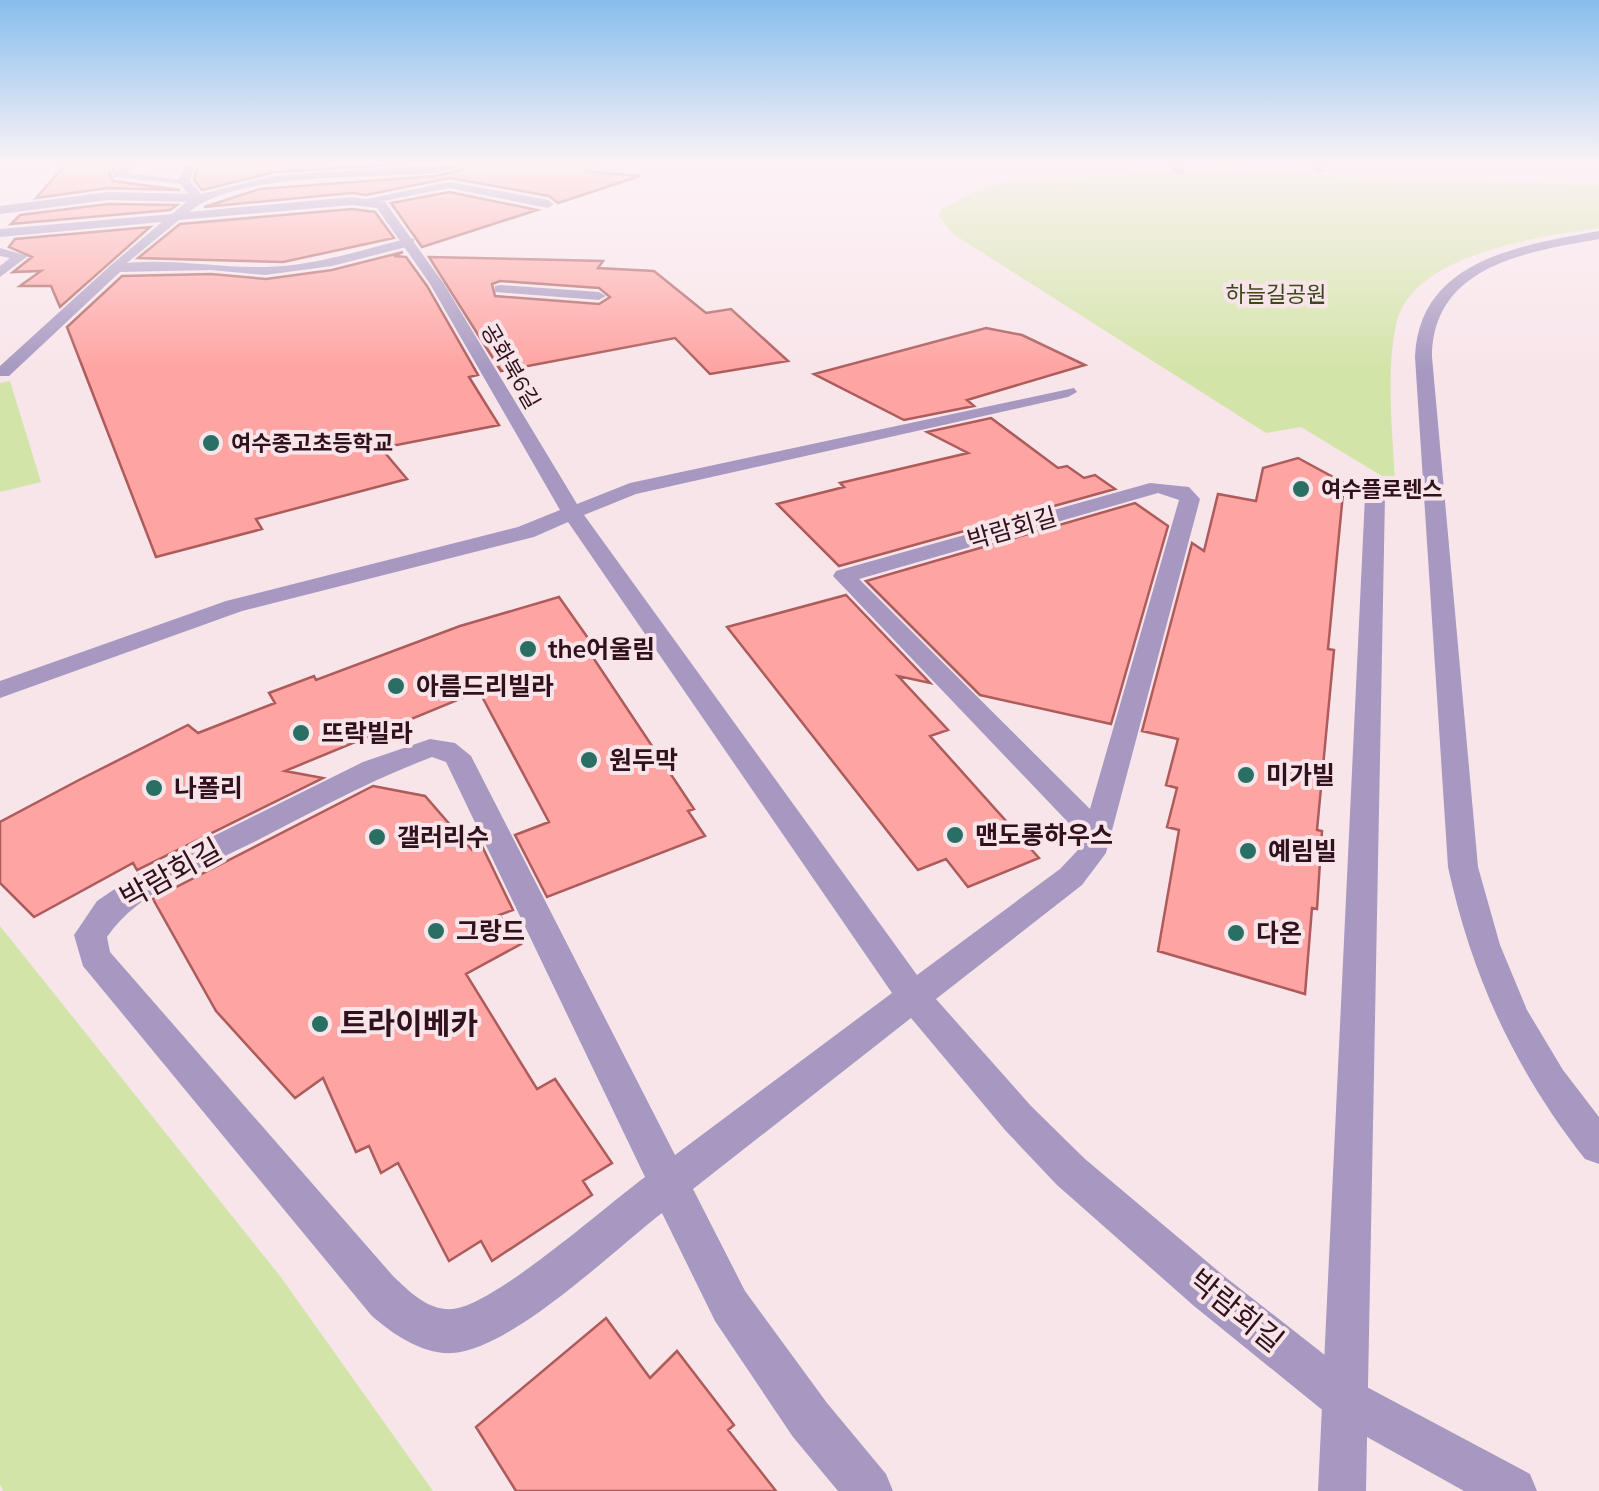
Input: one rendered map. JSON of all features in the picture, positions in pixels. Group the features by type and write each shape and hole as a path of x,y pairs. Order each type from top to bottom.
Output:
{"street":[{"path":"1,235 27,233"},
{"path":"3,372 156,233"},
{"name":"공화북6길","path":"402,233 572,513"},
{"path":"1599,235 1540,247 1472,274 1437,305 1427,326 1426,351 1460,829 1472,911 1510,1014 1541,1074 1599,1146"},
{"path":"116,268 210,266 264,271 332,262 409,242"},
{"path":"0,252 21,256 0,273"},
{"path":"500,288 599,296"},
{"path":"0,690 234,606 526,532 630,489 1068,392"},
{"name":"박람회길","path":"869,1491 754,1345 710,1270 668,1184 457,756 445,749 430,748 397,758 148,882 108,910 90,935 95,958 391,1305 435,1330 462,1330 500,1310 668,1184 1072,877 1086,864 1098,836 1188,495 1174,488 1157,487 844,576 1098,836"},
{"path":"1342,1491 1375,496"},
{"name":"박람회길","path":"572,513 914,996 1006,1105 1071,1172 1209,1291 1347,1401 1513,1491"}],"green space":[{"name":"하늘길공원","path":"1569,233 1483,252 1428,279 1409,298 1397,321 1391,360 1395,484 1301,427 1266,433 953,234"},
{"path":"10,381 41,482 0,492 0,383"},
{"path":"0,926 280,1276 433,1491 3,1491"}],"building":[{"path":"144,233 60,307 51,286 20,286 41,271 13,272 32,257 9,247 15,239"},
{"path":"169,233 390,233 394,238 283,262 138,258"},
{"path":"412,233 467,233 422,247"},
{"path":"403,252 394,256 406,257 427,286 478,375 469,377 499,425 381,448 407,479 256,519 262,529 156,557 67,327 122,276 211,274 266,279 332,270"},
{"path":"429,257 603,261 598,268 654,271 706,313 731,309 788,361 710,374 675,338 501,371","holes":["500,281 599,288 610,297 599,304 495,296 492,284"]},
{"path":"986,328 1022,335 1085,365 967,400 974,406 904,420 814,374"},
{"path":"991,418 1058,468 1067,466 1084,478 1095,475 1115,489 839,566 777,504 844,487 840,483 968,453 927,432"},
{"path":"1298,458 1344,483 1328,649 1334,650 1317,830 1322,831 1317,909 1312,908 1305,994 1158,951 1179,830 1167,827 1177,788 1166,785 1178,739 1142,731 1192,543 1204,551 1218,494 1256,501 1263,468"},
{"path":"1135,503 1168,526 1111,724 980,695 866,581"},
{"path":"846,595 930,683 898,676 948,730 930,736 1039,858 968,887 946,859 918,870 727,627"},
{"path":"559,597 595,648 588,650 694,809 688,811 705,836 547,897 515,835 549,822 479,691 285,771 323,778 137,870 133,863 34,917 0,883 0,822 79,780 188,725 198,733 275,703 269,693 314,676 316,680 460,626"},
{"path":"373,786 425,796 472,850 482,846 513,910 499,915 521,944 466,974 537,1089 555,1079 612,1163 583,1181 592,1195 492,1261 481,1241 449,1261 398,1163 381,1173 369,1146 356,1152 323,1078 295,1098 216,1011 153,899"},
{"path":"606,1318 650,1378 677,1351 734,1425 728,1430 776,1491 516,1491 476,1427"}],"place":[{"name":"여수종고초등학교","path":"211,443"},
{"name":"여수플로렌스","path":"1301,489"},
{"name":"the어울림","path":"528,649"},
{"name":"아름드리빌라","path":"396,686"},
{"name":"뜨락빌라","path":"301,733"},
{"name":"원두막","path":"589,760"},
{"name":"미가빌","path":"1246,775"},
{"name":"나폴리","path":"154,788"},
{"name":"맨도롱하우스","path":"955,835"},
{"name":"갤러리수","path":"377,837"},
{"name":"예림빌","path":"1248,851"},
{"name":"그랑드","path":"436,931"},
{"name":"다온","path":"1236,933"},
{"name":"트라이베카","path":"320,1024"}]}
